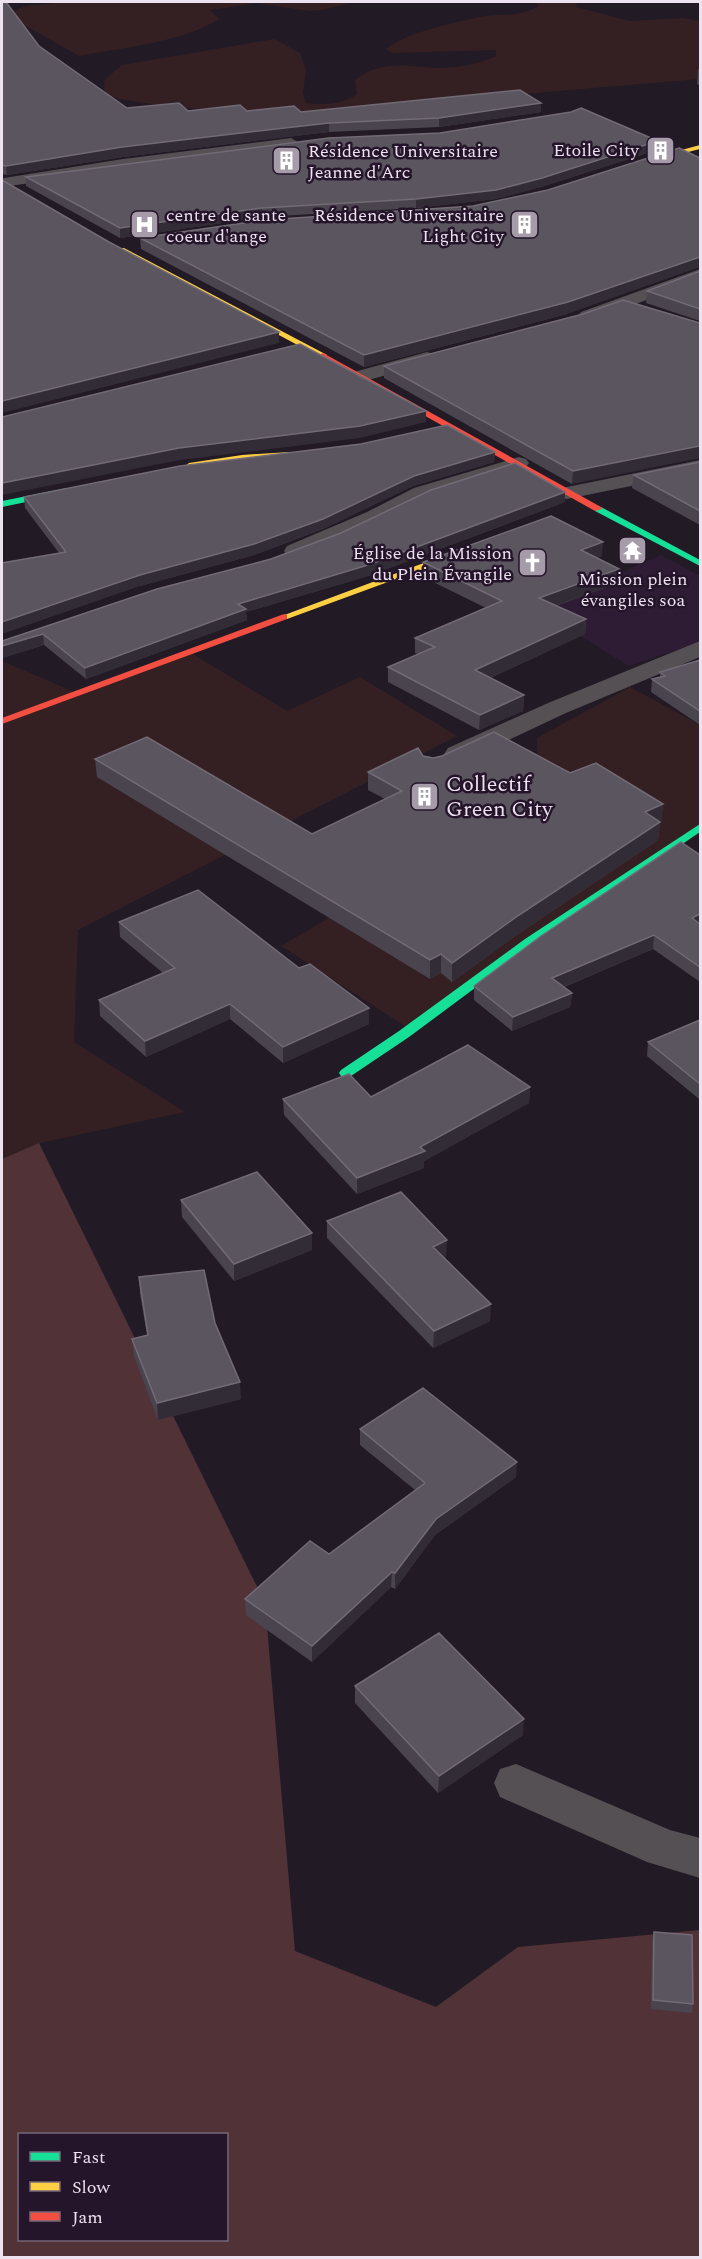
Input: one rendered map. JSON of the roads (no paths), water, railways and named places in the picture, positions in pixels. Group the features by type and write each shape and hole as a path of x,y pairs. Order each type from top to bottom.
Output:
{"street":[{"path":"3,182 307,142"},
{"path":"631,165 700,147"},
{"path":"3,182 25,195"},
{"path":"139,242 112,243 305,345 519,463 568,503 590,505 700,563"},
{"path":"566,322 700,274"},
{"path":"622,303 653,313"},
{"path":"273,353 305,345"},
{"path":"361,376 447,353"},
{"path":"427,430 450,425"},
{"path":"180,468 242,458 300,454"},
{"path":"278,557 332,536 422,493 519,463"},
{"path":"568,503 700,466"},
{"path":"2,504 81,488"},
{"path":"2,721 480,545"},
{"path":"432,766 557,708 700,648"},
{"path":"346,1073 404,1034 529,942 700,827"},
{"path":"516,1783 663,1848 700,1858"}],"place":[{"name":"Etoile City","path":"660,150"},
{"name":"Résidence Universitaire Jeanne d'Arc","path":"287,161"},
{"name":"centre de sante coeur d'ange","path":"145,225"},
{"name":"Résidence Universitaire Light City","path":"525,225"},
{"name":"Mission plein évangiles soa","path":"633,550"},
{"name":"Église de la Mission du Plein Évangile","path":"533,563"},
{"name":"Collectif Green City","path":"425,796"}]}
